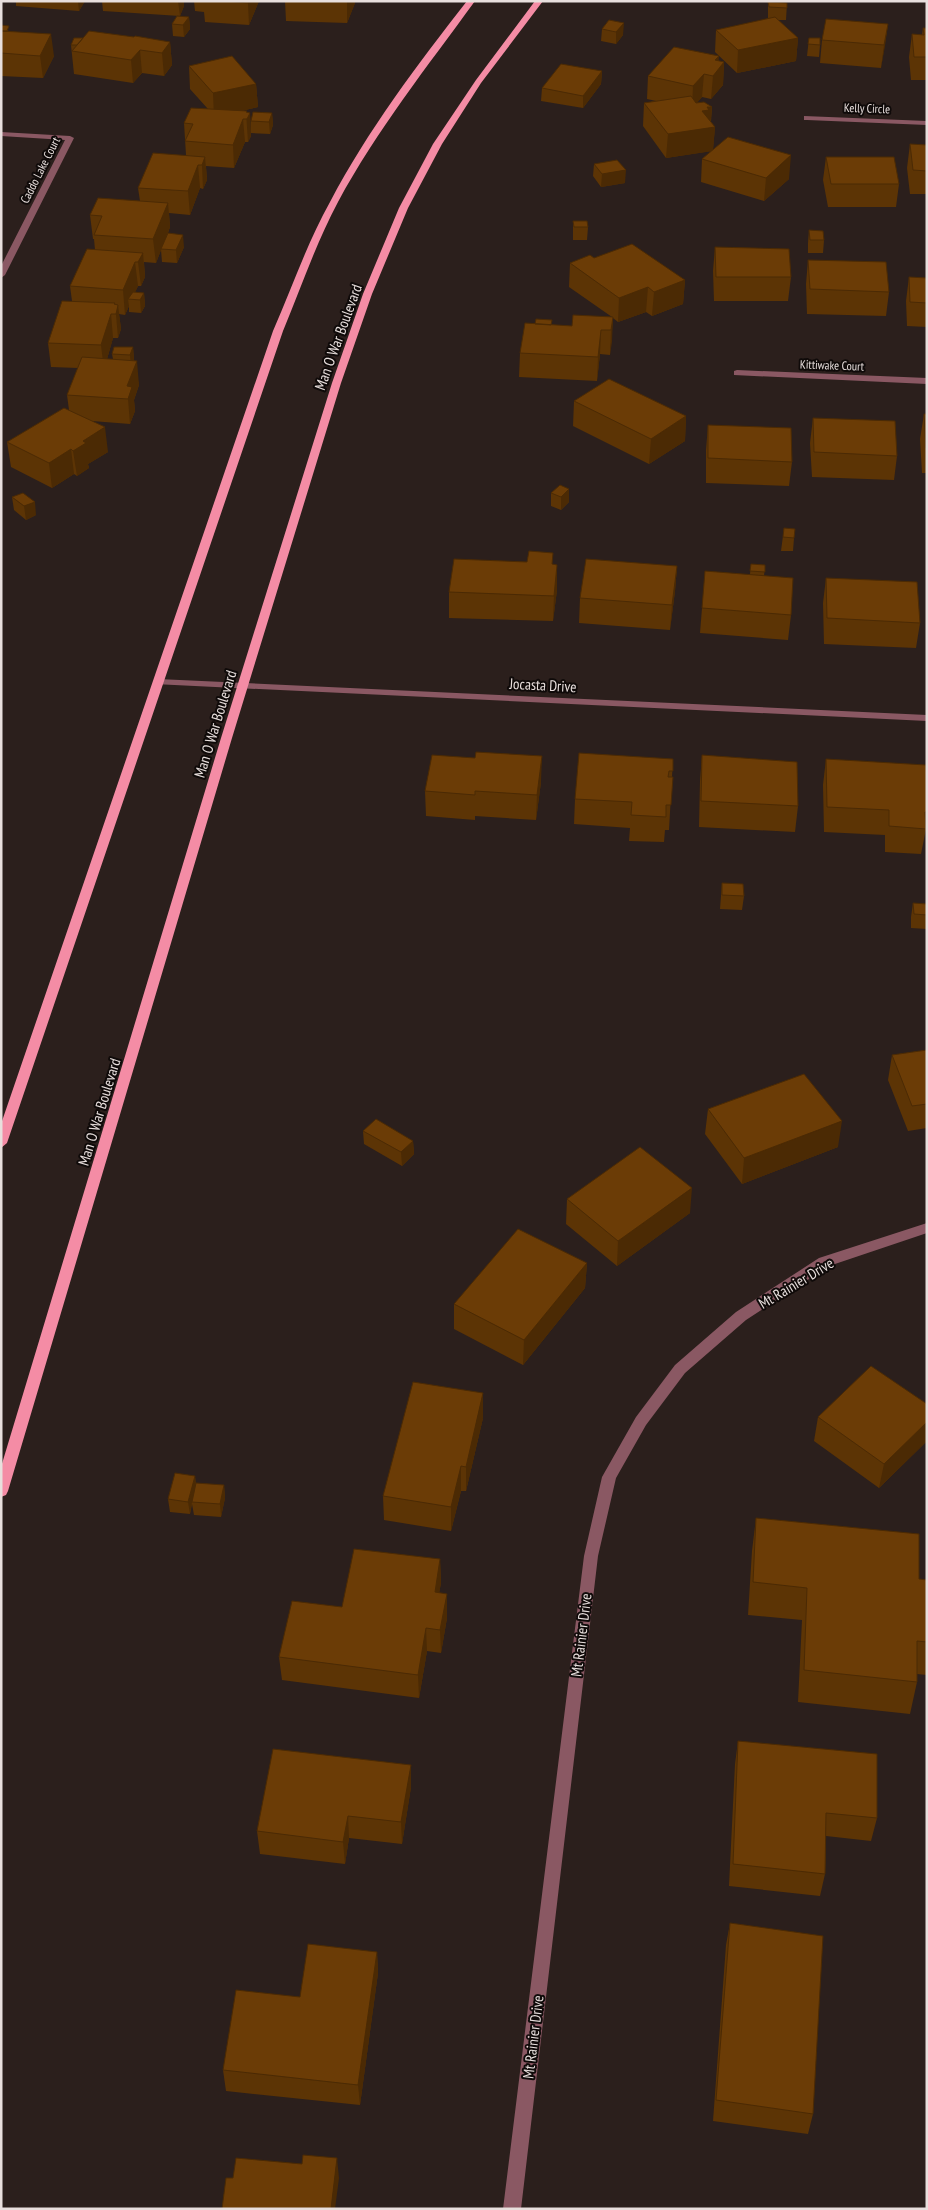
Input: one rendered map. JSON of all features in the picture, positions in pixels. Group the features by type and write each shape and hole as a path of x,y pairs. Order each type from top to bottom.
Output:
{"main road":[{"path":"1,1143 278,331 333,204 362,154 428,56 471,1"},
{"name":"Man O War Boulevard","path":"1,1491 242,685 296,518 327,412 368,294 396,223 426,163 482,75 539,1"}],"street":[{"name":"Kelly Circle","path":"806,118 927,123"},
{"name":"Caddo Lake Court","path":"1,134 70,138 1,275"},
{"name":"Kittiwake Court","path":"737,373 927,381"},
{"name":"Jocasta Drive","path":"158,682 927,718"},
{"name":"Mt Rainier Drive","path":"512,2209 591,1556 609,1477 641,1421 680,1369 741,1316 824,1262 927,1228"}],"building":[{"path":"227,1 249,1 248,3"},
{"path":"768,2 787,3 787,8 769,7"},
{"path":"177,16 189,17 183,25 172,24"},
{"path":"775,17 798,38 738,50 716,30"},
{"path":"826,19 888,24 884,45 822,40"},
{"path":"609,20 624,23 616,32 602,29"},
{"path":"1,25 9,26 7,31 1,31"},
{"path":"923,28 927,28 927,57 914,57 912,34 924,35"},
{"path":"1,31 51,34 40,56 1,53"},
{"path":"89,31 170,42 162,53 140,50 131,60 72,51"},
{"path":"74,38 83,38 77,45 71,45"},
{"path":"809,38 820,38 820,45 808,44"},
{"path":"674,47 719,56 715,60 724,62 713,76 704,74 693,86 648,76"},
{"path":"232,56 256,84 213,93 189,66"},
{"path":"561,64 602,71 583,96 542,88"},
{"path":"691,96 696,103 704,102 712,107 707,107 709,110 702,111 715,127 668,134 644,103"},
{"path":"191,108 247,111 250,113 247,119 243,119 233,145 185,141 193,124 184,123"},
{"path":"253,112 272,113 269,122 251,121"},
{"path":"728,137 791,155 766,178 702,159"},
{"path":"910,144 927,145 927,171 913,170"},
{"path":"153,153 205,157 202,165 198,165 188,191 138,188"},
{"path":"826,157 894,157 899,184 831,184"},
{"path":"617,160 626,170 602,174 594,164"},
{"path":"98,198 168,203 153,239 94,235 102,216 90,215"},
{"path":"573,221 587,221 588,227 574,227"},
{"path":"809,230 823,231 824,240 810,240"},
{"path":"168,233 183,235 176,250 161,249"},
{"path":"632,244 685,280 654,292 648,287 619,298 570,263 590,255 594,258"},
{"path":"715,247 789,249 791,277 716,277"},
{"path":"87,249 143,253 138,262 135,262 123,290 70,286"},
{"path":"808,260 886,262 889,292 810,289"},
{"path":"909,277 927,278 927,303 910,302"},
{"path":"133,292 144,293 140,300 128,299"},
{"path":"62,301 115,303 118,305 116,314 111,314 101,345 48,343"},
{"path":"573,315 613,317 611,330 601,330 598,357 520,353 525,323 572,326"},
{"path":"536,319 552,320 551,325 535,324"},
{"path":"114,347 133,347 130,355 112,354"},
{"path":"82,357 137,361 127,386 132,387 128,399 67,395"},
{"path":"609,379 686,416 651,439 574,401"},
{"path":"64,408 105,427 83,441 86,443 73,451 71,449 49,463 7,442"},
{"path":"924,414 927,414 927,448 926,448"},
{"path":"813,418 895,421 897,456 814,452"},
{"path":"708,425 791,428 792,462 708,458"},
{"path":"560,485 569,489 561,497 551,493"},
{"path":"23,493 35,502 24,506 12,497"},
{"path":"784,528 795,529 794,538 783,537"},
{"path":"529,551 553,553 552,564 557,565 554,596 449,592 454,559 527,562"},
{"path":"586,559 677,566 672,605 580,598"},
{"path":"751,564 765,565 765,572 750,571"},
{"path":"705,571 793,578 791,615 702,608"},
{"path":"826,578 917,582 920,623 827,618"},
{"path":"476,752 542,756 537,795 475,791 475,795 425,791 432,755 475,758"},
{"path":"579,753 673,759 673,771 669,771 668,777 673,777 671,805 666,805 666,817 631,815 632,802 575,799"},
{"path":"702,755 797,762 798,806 701,801"},
{"path":"826,759 926,765 926,829 889,826 889,810 827,807"},
{"path":"722,883 743,884 744,896 722,895"},
{"path":"913,903 927,904 927,915 914,914"},
{"path":"927,1050 927,1104 912,1106 892,1055"},
{"path":"804,1074 842,1121 744,1158 708,1109"},
{"path":"376,1119 413,1141 401,1152 363,1131"},
{"path":"640,1147 692,1188 618,1241 567,1199"},
{"path":"518,1229 587,1263 524,1340 454,1304"},
{"path":"871,1366 927,1404 927,1422 884,1464 818,1417"},
{"path":"413,1382 483,1393 466,1467 461,1466 451,1507 383,1496"},
{"path":"175,1473 195,1476 188,1502 168,1499"},
{"path":"196,1483 224,1485 220,1504 192,1502"},
{"path":"756,1518 919,1534 919,1579 927,1580 927,1642 917,1641 917,1682 804,1670 807,1588 753,1582"},
{"path":"354,1549 440,1559 435,1592 447,1594 440,1630 426,1628 418,1675 279,1657 292,1601 342,1607"},
{"path":"738,1741 877,1754 877,1818 826,1813 825,1874 733,1864"},
{"path":"273,1749 411,1765 401,1822 348,1816 343,1842 257,1831"},
{"path":"730,1923 823,1936 813,2114 716,2100"},
{"path":"308,1944 377,1952 358,2085 223,2070 236,1990 300,1997"},
{"path":"303,2155 337,2158 331,2209 222,2209 226,2178 233,2178 236,2158 302,2164"}]}
